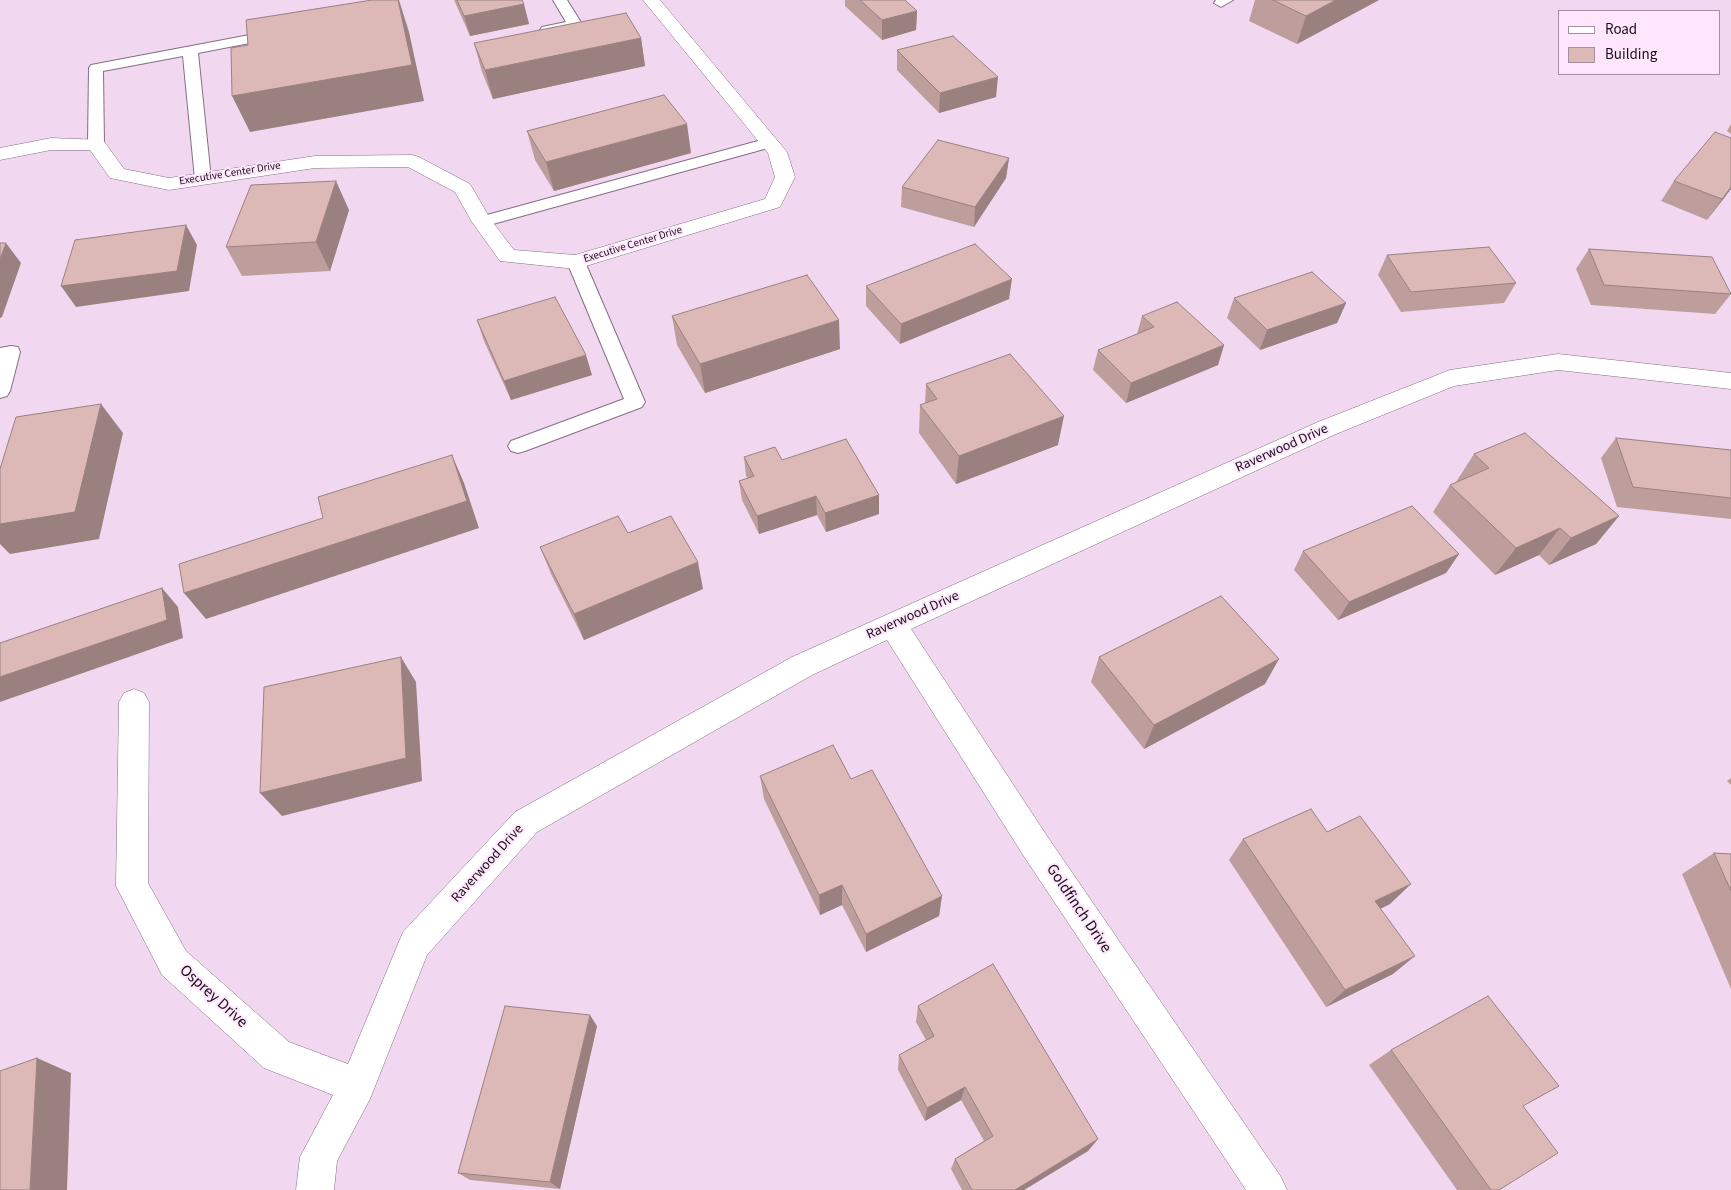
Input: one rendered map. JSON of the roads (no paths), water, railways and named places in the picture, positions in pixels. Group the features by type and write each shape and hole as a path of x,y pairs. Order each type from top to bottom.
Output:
{"street":[{"name":"Executive Center Drive","path":"96,144 117,174 169,184 315,162 412,161 463,188 482,222 508,256 576,262 773,203 785,177 777,152 651,0"},
{"path":"0,154 51,144 96,144"},
{"name":"Raverwood Drive","path":"315,1190 319,1157 357,1086 415,944 526,822 802,666 1327,428 1450,378 1558,362 1731,381"},
{"name":"Goldfinch Drive","path":"893,625 1036,847 1268,1190"},
{"name":"Osprey Drive","path":"134,702 132,886 174,963 276,1055 357,1086"}],"lane":[{"path":"530,34 575,24 560,0"},
{"path":"96,144 96,68 286,32"},
{"path":"190,50 203,178"},
{"path":"482,222 769,143"},
{"path":"518,446 635,402 576,262"},
{"path":"0,354 12,352 0,391"}]}
